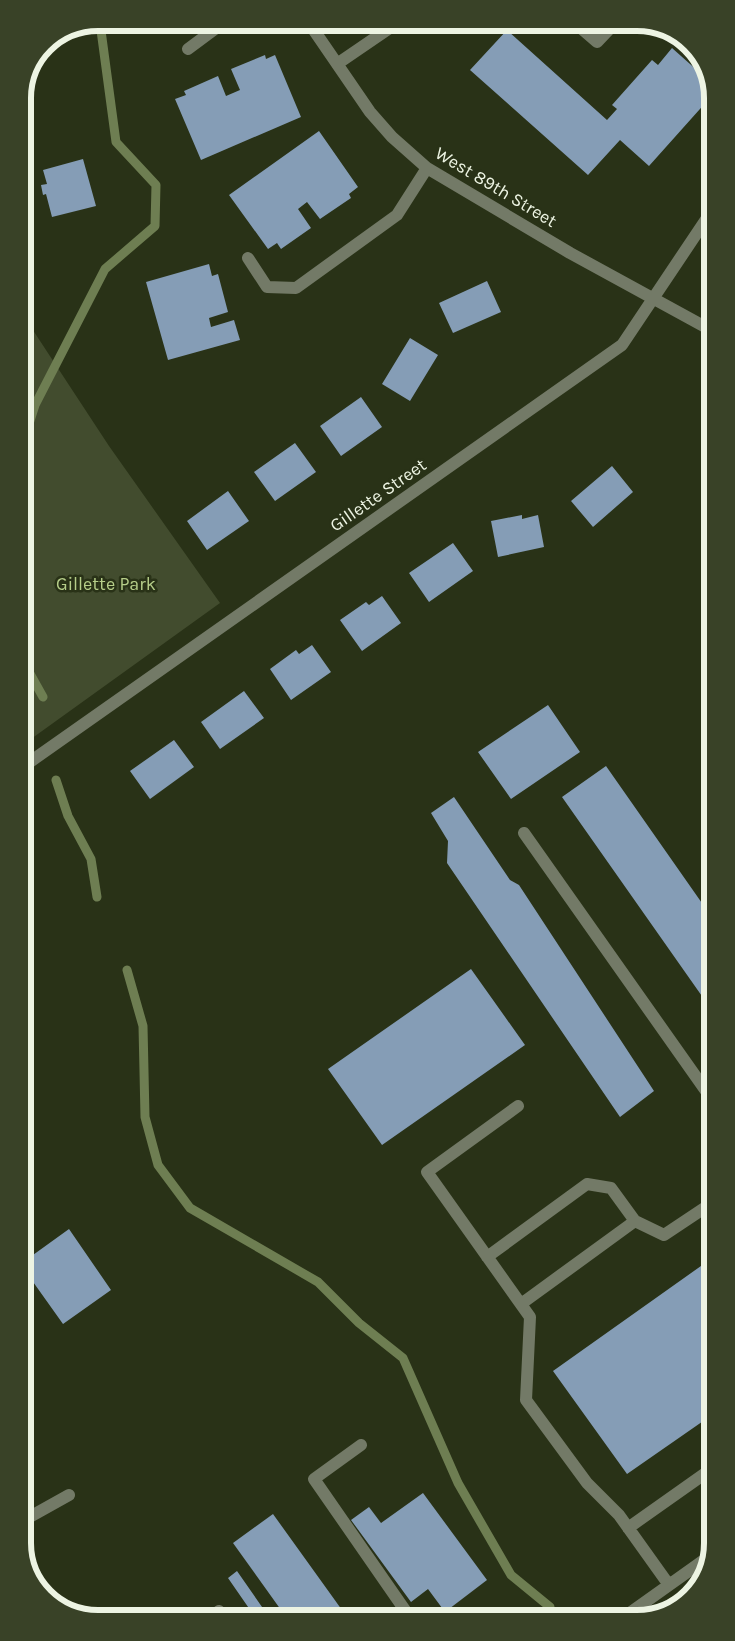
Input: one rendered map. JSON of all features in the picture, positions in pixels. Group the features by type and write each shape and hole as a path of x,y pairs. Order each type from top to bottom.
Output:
{"street":[{"path":"188,49 211,31"},
{"name":"West 89th Street","path":"314,31 370,112 392,137 427,168 570,253 704,326"},
{"path":"337,64 385,31"},
{"path":"584,31 597,42 607,31"},
{"path":"248,258 267,288 296,288 397,215 427,168"},
{"name":"Gillette Street","path":"31,761 622,345 704,222"},
{"path":"524,833 704,1088"},
{"path":"518,1106 427,1172 530,1317 526,1400 587,1483 620,1515 669,1585"},
{"path":"487,1257 587,1184 611,1188 634,1221 664,1235 704,1208"},
{"path":"521,1304 634,1221"},
{"path":"361,1445 314,1479 405,1610"},
{"path":"628,1528 704,1474"},
{"path":"31,1516 69,1495"},
{"path":"634,1610 700,1563"}],"green space":[{"name":"Gillette Park","path":"31,327 109,446 220,603 31,739"}],"building":[{"path":"508,31 607,120 617,109 612,105 652,60 658,65 672,48 698,71 703,90 704,104 649,166 620,140 588,175 470,70"},
{"path":"265,55 266,59 275,55 301,117 201,160 175,99 186,95 184,91 218,76 226,96 240,90 231,69"},
{"path":"319,131 358,187 349,194 351,198 320,219 307,202 298,209 311,228 281,249 277,243 268,249 229,195"},
{"path":"83,159 96,206 52,217 46,194 43,195 41,185 47,184 43,170"},
{"path":"209,264 212,276 218,274 228,312 209,318 211,327 234,320 240,340 168,360 146,282"},
{"path":"487,281 501,312 453,333 439,303"},
{"path":"410,338 438,355 410,401 382,384"},
{"path":"361,397 382,427 341,456 320,426"},
{"path":"295,443 316,472 275,501 254,472"},
{"path":"612,466 633,492 593,527 571,501"},
{"path":"228,491 249,521 207,550 187,521"},
{"path":"522,515 522,519 538,515 544,547 498,557 491,521"},
{"path":"453,543 473,571 429,602 409,573"},
{"path":"382,596 401,623 362,651 340,620 366,602 369,605"},
{"path":"312,645 331,672 291,700 270,669 296,650 299,654"},
{"path":"244,691 264,718 220,749 201,722"},
{"path":"548,705 580,752 511,799 478,752"},
{"path":"174,740 194,767 150,799 130,771"},
{"path":"606,766 704,906 704,999 562,797"},
{"path":"454,797 510,880 519,885 654,1091 620,1117 447,863 448,841 431,813"},
{"path":"471,969 525,1045 382,1145 328,1069"},
{"path":"69,1229 111,1290 63,1324 31,1279 31,1256"},
{"path":"704,1264 704,1420 627,1474 553,1371"},
{"path":"423,1493 487,1580 448,1610 444,1610 428,1589 411,1602 351,1520 369,1507 381,1523"},
{"path":"273,1514 342,1610 281,1610 233,1543"},
{"path":"237,1571 264,1610 250,1610 228,1578"}],"waterway":[{"path":"31,417 35,405 105,269 155,226 156,185 116,142 101,31"},
{"path":"31,676 43,697"},
{"path":"56,780 68,816 91,859 97,897"},
{"path":"127,970 143,1026 145,1117 158,1165 190,1208 318,1282 359,1323 403,1358 458,1483 511,1575 550,1607"}]}
